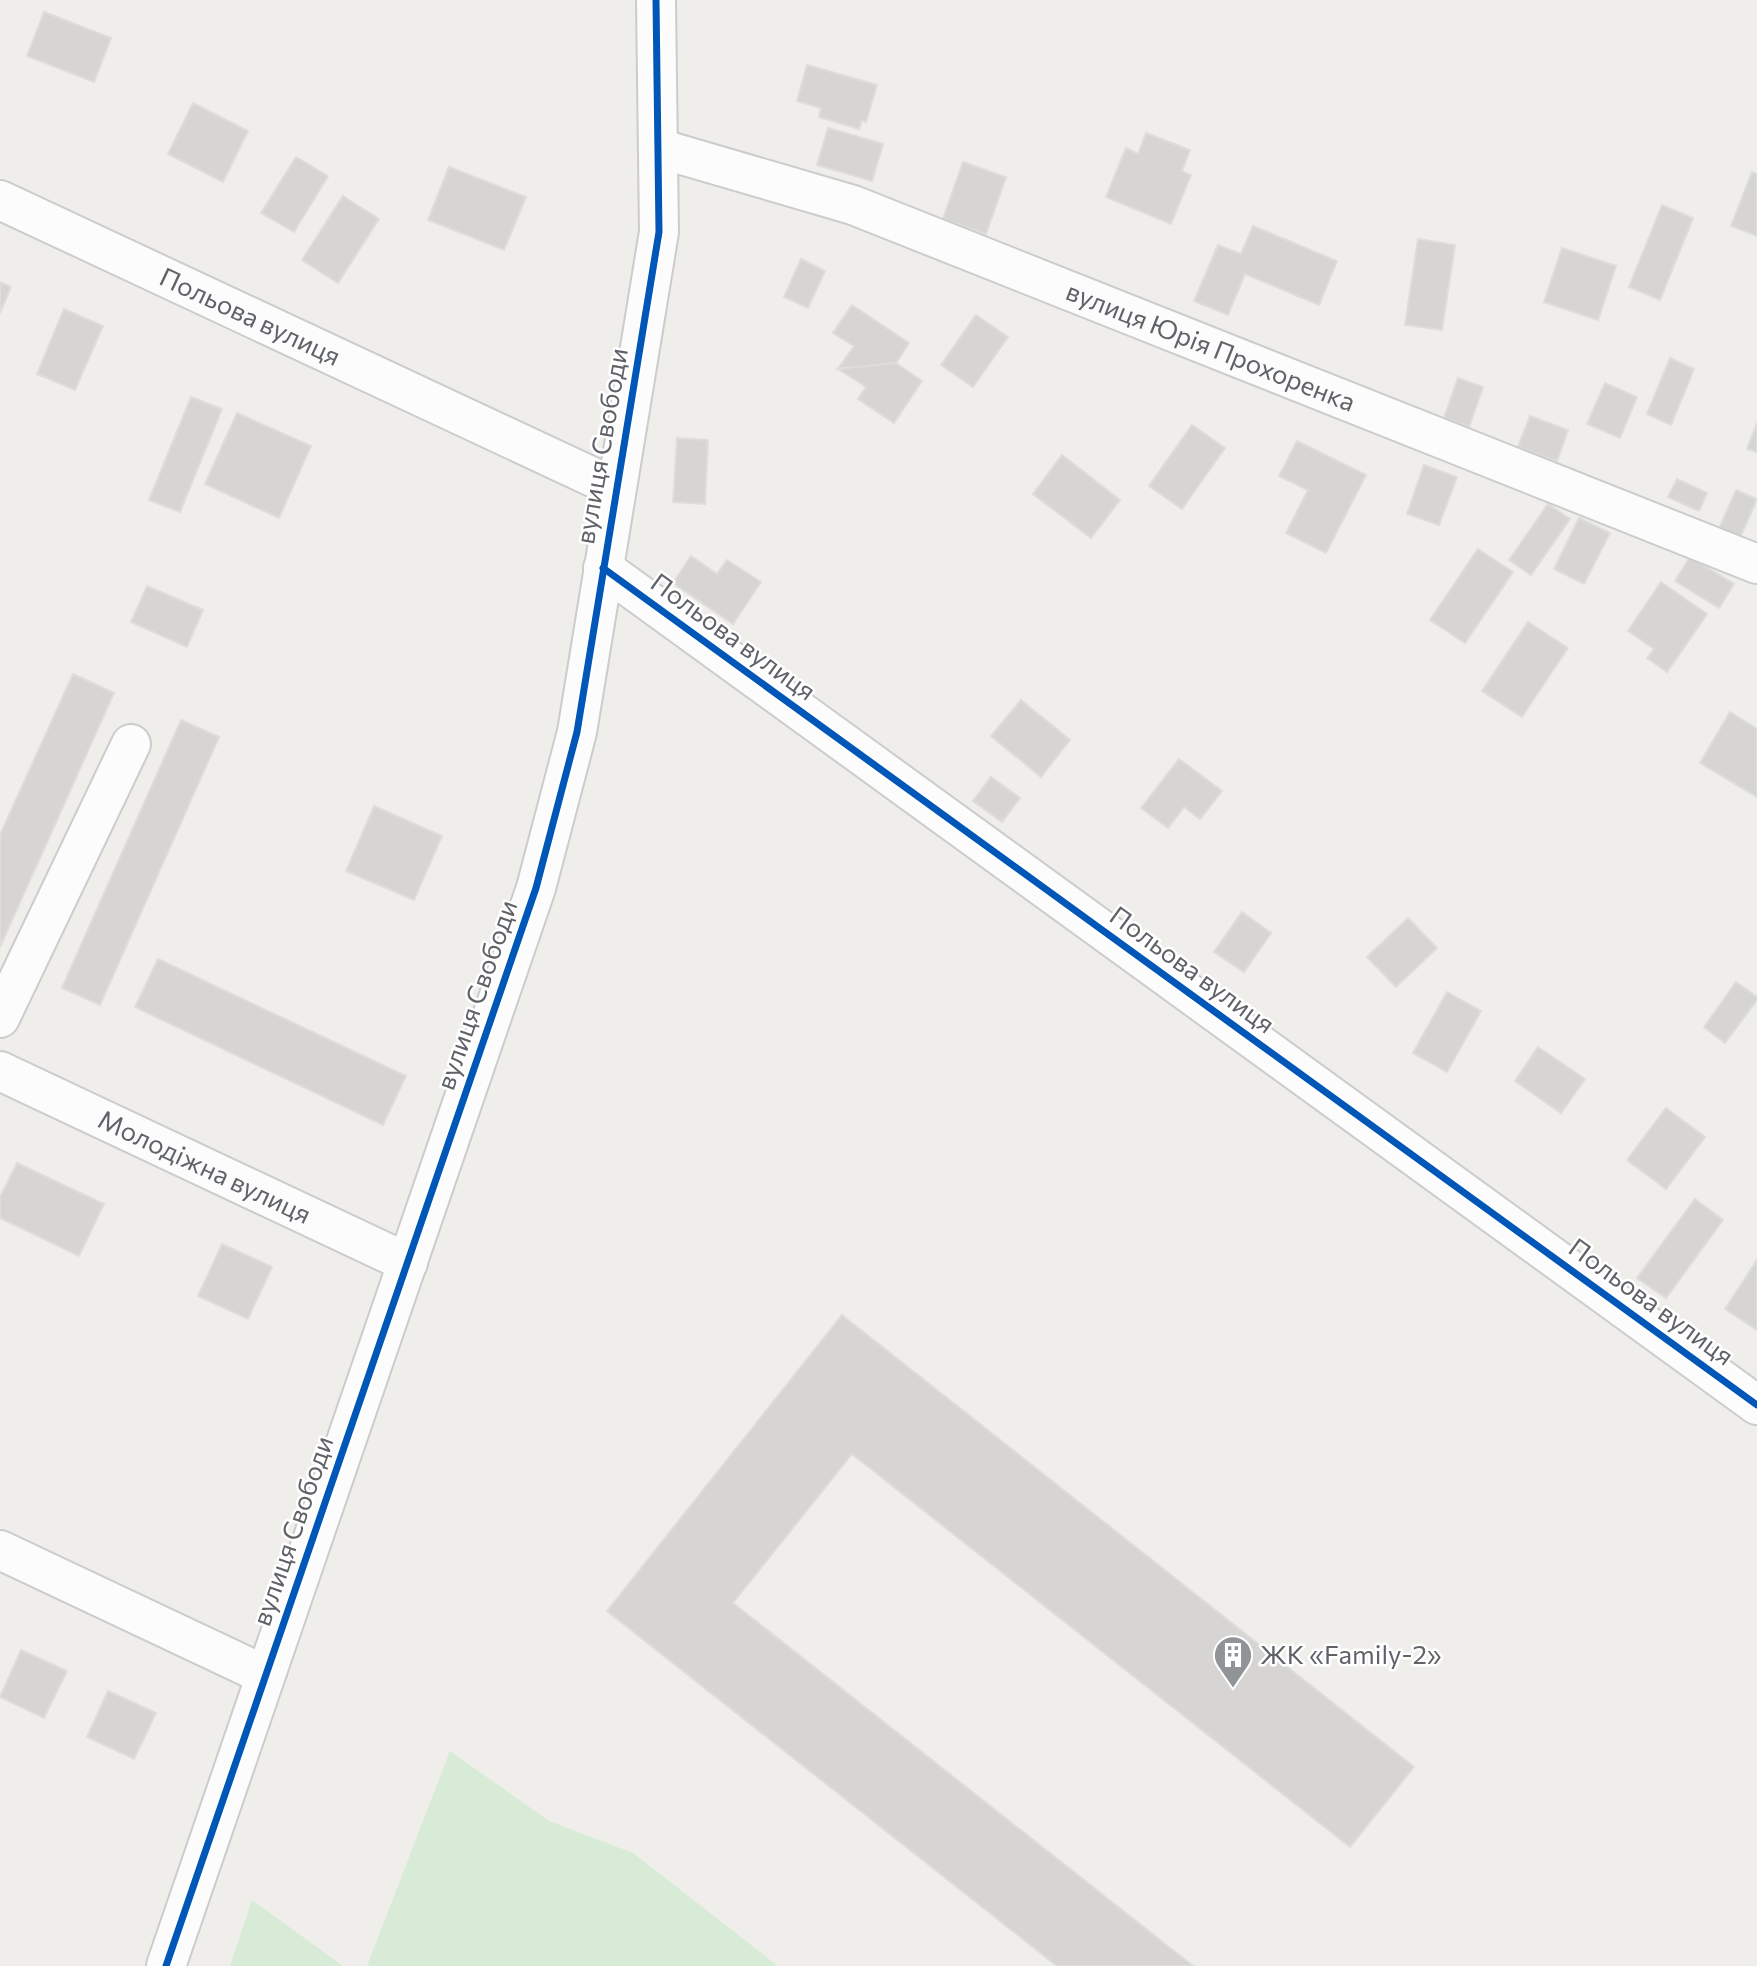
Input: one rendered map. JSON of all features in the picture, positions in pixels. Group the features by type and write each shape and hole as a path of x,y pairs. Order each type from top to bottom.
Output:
{"street":[{"name":"вулиця Свободи","path":"166,1966 536,888 577,732 659,232 656,0"},
{"name":"вулиця Юрія Прохоренка","path":"657,149 853,205 1757,564"},
{"name":"Польова вулиця","path":"0,200 616,488"},
{"name":"Польова вулиця","path":"603,568 1757,1405"},
{"path":"0,1018 131,744"},
{"name":"Молодіжна вулиця","path":"0,1071 408,1263"},
{"path":"0,1550 265,1675"}],"green space":[{"path":"450,1751 549,1821 633,1853 778,1966 367,1966"},
{"path":"252,1900 343,1966 230,1966"}],"building":[{"path":"44,12 111,38 94,82 27,56"},
{"path":"807,65 877,85 866,122 862,120 859,129 819,117 821,108 797,101"},
{"path":"193,103 248,131 223,182 168,154"},
{"path":"828,128 883,144 872,181 817,165"},
{"path":"1146,133 1190,150 1182,171 1191,175 1171,224 1106,197 1126,148 1138,154"},
{"path":"296,157 328,176 294,232 261,213"},
{"path":"963,162 1006,177 986,234 943,219"},
{"path":"449,167 526,197 504,250 428,220"},
{"path":"1752,172 1757,174 1757,236 1731,226"},
{"path":"343,196 379,219 338,283 302,260"},
{"path":"1662,205 1693,218 1660,300 1629,287"},
{"path":"1253,226 1337,261 1319,305 1245,274 1228,315 1194,301 1218,245 1241,254"},
{"path":"1418,239 1455,245 1442,330 1405,325"},
{"path":"1562,248 1616,266 1598,320 1544,302"},
{"path":"801,259 825,271 808,308 784,297"},
{"path":"0,282 11,287 0,313"},
{"path":"852,305 909,343 896,363 838,369 854,346 833,333"},
{"path":"64,309 103,326 75,390 37,374"},
{"path":"976,315 1008,337 973,387 941,365"},
{"path":"1670,358 1694,369 1671,425 1647,414"},
{"path":"896,363 922,381 894,423 858,399 866,387 838,369"},
{"path":"1458,378 1483,387 1469,427 1444,418"},
{"path":"1605,383 1637,397 1620,438 1587,424"},
{"path":"191,397 222,409 180,512 149,500"},
{"path":"237,413 311,446 279,518 205,484"},
{"path":"1530,416 1568,430 1557,461 1518,447"},
{"path":"1757,423 1757,452 1747,449"},
{"path":"1192,425 1225,448 1182,509 1149,486"},
{"path":"677,438 708,440 705,504 673,502"},
{"path":"1297,441 1366,475 1326,553 1286,533 1308,490 1279,476"},
{"path":"1062,455 1120,500 1091,538 1033,494"},
{"path":"1424,465 1457,477 1439,525 1407,514"},
{"path":"1677,479 1707,493 1699,511 1668,497"},
{"path":"1736,490 1757,499 1739,540 1718,531"},
{"path":"1548,504 1570,519 1531,575 1509,560"},
{"path":"1579,518 1610,533 1584,584 1554,569"},
{"path":"1478,549 1513,572 1465,643 1430,620"},
{"path":"691,556 717,574 727,560 761,582 733,624 673,583"},
{"path":"1690,557 1734,584 1719,608 1675,581"},
{"path":"1661,582 1707,614 1667,672 1647,658 1654,649 1628,631"},
{"path":"147,586 203,610 187,647 131,622"},
{"path":"1528,622 1568,648 1522,717 1482,691"},
{"path":"73,674 114,693 0,947 0,835"},
{"path":"1021,700 1070,740 1041,777 991,736"},
{"path":"1730,712 1757,729 1757,797 1700,763"},
{"path":"181,720 219,737 100,1005 62,988"},
{"path":"1179,759 1222,791 1200,819 1184,807 1168,828 1141,808"},
{"path":"991,777 1020,798 1002,822 973,801"},
{"path":"374,806 442,836 414,900 346,871"},
{"path":"1242,912 1271,933 1244,972 1214,952"},
{"path":"1408,918 1437,948 1396,987 1367,957"},
{"path":"158,959 406,1076 383,1125 135,1007"},
{"path":"1736,982 1757,997 1757,1000 1725,1043 1704,1027"},
{"path":"1447,992 1481,1011 1447,1072 1413,1053"},
{"path":"1538,1047 1585,1079 1561,1113 1515,1081"},
{"path":"1666,1108 1705,1137 1666,1189 1627,1160"},
{"path":"17,1163 104,1204 79,1256 0,1218 0,1197"},
{"path":"1695,1199 1723,1220 1666,1298 1637,1278"},
{"path":"222,1244 272,1267 248,1319 198,1296"},
{"path":"1757,1260 1757,1330 1725,1309"},
{"name":"ЖК «Family-2»","path":"842,1315 1414,1767 1350,1847 852,1454 733,1603 1193,1966 1057,1966 607,1611"},
{"path":"21,1650 67,1671 44,1718 0,1697"},
{"path":"108,1691 156,1713 134,1759 87,1737"}],"cycle path":[{"path":"166,1966 536,888 577,732 659,232 656,0"},
{"path":"603,568 1757,1405"}],"place":[{"name":"ЖК «Family-2»","path":"1233,1689"}]}
